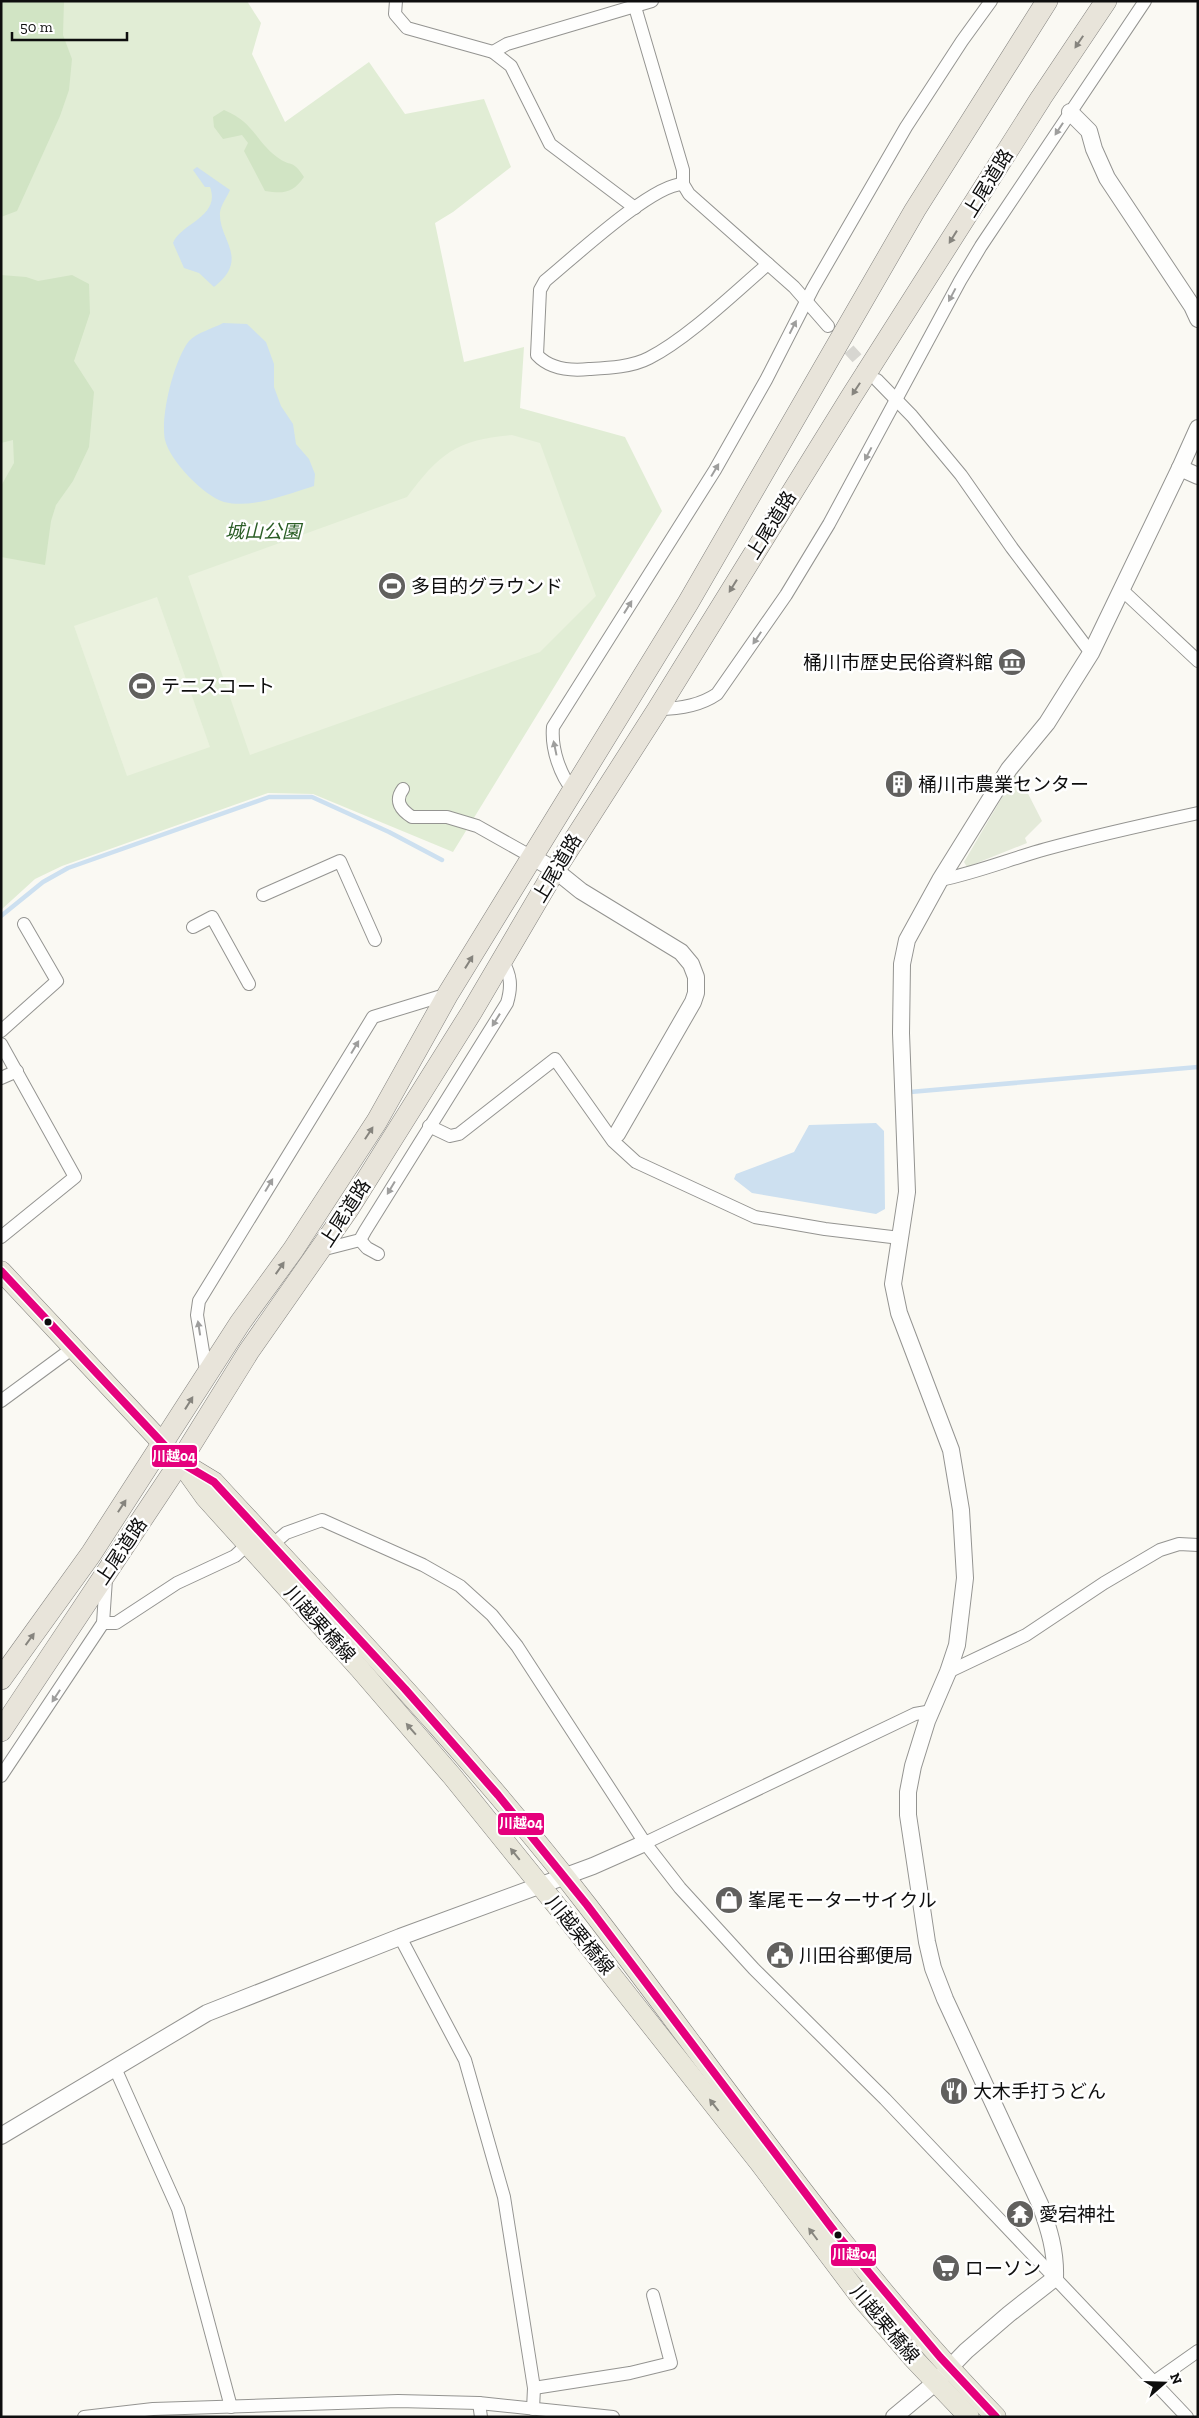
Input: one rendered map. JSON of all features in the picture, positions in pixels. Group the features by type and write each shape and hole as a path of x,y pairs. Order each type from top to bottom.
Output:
{"highway":[{"name":"上尾道路","path":"1,1679 91,1554 240,1323 323,1206 377,1121 448,994 534,858 688,604 916,210 1047,1"},
{"name":"上尾道路","path":"1,1731 180,1462 250,1350 321,1250 502,960 555,870 658,709 851,396 1041,98 1106,1"}],"main road":[{"name":"川越栗橋線","path":"1,1271 180,1462 205,1497 452,1776 759,2162 862,2298 943,2376 996,2417"},
{"name":"川越栗橋線","path":"180,1462 214,1482 440,1729 563,1876 840,2237 943,2376 969,2417"}],"street":[{"path":"396,1 395,14 407,28 493,52 511,66 550,144 635,208"},
{"path":"493,52 507,44 652,1"},
{"path":"574,792 563,778 552,735 553,727 715,470 766,380 806,302 906,127 962,42 992,1"},
{"path":"658,709 679,708 709,700 717,694 786,595 829,524 960,280 1145,1"},
{"path":"635,7 675,142 682,170 683,184 689,194 794,287 828,326"},
{"path":"1070,112 1089,131 1094,150 1107,178 1192,306 1198,318"},
{"path":"683,184 673,184 635,208 542,285 540,290 536,355 545,364 582,370 634,363 649,358 688,331 768,264"},
{"path":"877,380 961,475 1012,548 1091,653"},
{"path":"1056,2278 1056,2256 1042,2211 945,1999 933,1968 927,1942 908,1815 908,1792 916,1758 957,1645 965,1578 961,1510 951,1450 899,1312 893,1284 907,1192 901,1033 902,964 907,940 940,880 1009,769 1047,722 1091,653 1198,428"},
{"path":"1180,468 1198,476"},
{"path":"1122,590 1198,661"},
{"path":"403,789 398,799 400,807 412,817 447,817 477,826 555,870 581,891 681,952 691,964 696,977 696,993 688,1012 617,1134"},
{"path":"940,880 967,875 1023,855 1082,839 1198,813"},
{"path":"263,895 340,861 375,940"},
{"path":"194,927 212,917 249,984"},
{"path":"1,1031 57,981 24,924"},
{"path":"321,1250 360,1240 507,1003 511,989 510,972 502,960"},
{"path":"207,1376 197,1315 199,1301 373,1016 448,994"},
{"path":"1,1044 75,1177 1,1236"},
{"path":"429,1126 450,1136 459,1134 555,1059 613,1141 636,1162 755,1217 825,1229 900,1238"},
{"path":"1,1078 17,1071"},
{"path":"360,1240 367,1248 378,1254"},
{"path":"1,1401 73,1348"},
{"path":"272,1545 286,1533 322,1520 423,1565 460,1586 492,1615 517,1646 645,1843 680,1888 754,1969 886,2099 1187,2417"},
{"path":"103,1624 116,1623 177,1583 235,1556 248,1544"},
{"path":"948,1672 1026,1636 1104,1583 1160,1550 1179,1544 1198,1544"},
{"path":"1,1776 103,1624 106,1574"},
{"path":"1,2136 208,2013 645,1843 915,1714 932,1711"},
{"path":"400,1937 465,2060 504,2197 534,2388 533,2409"},
{"path":"115,2068 178,2208 231,2406"},
{"path":"894,2417 943,2376 966,2351 1002,2320 1056,2278"},
{"path":"534,2388 630,2373 670,2363 653,2295"},
{"path":"1154,2382 1198,2351"},
{"path":"84,2417 153,2409 398,2401 479,2404 613,2417"},
{"path":"479,2404 481,2417"}],"green space":[{"name":"城山公園","path":"1,1 247,1 261,23 252,54 285,122 369,62 405,114 484,99 511,167 453,212 435,223 464,362 524,347 520,408 625,437 662,511 453,852 313,794 268,793 62,866 35,879 1,910"},
{"path":"1,1 64,1 63,35 72,59 69,90 60,116 17,211 1,217"},
{"path":"224,110 242,120 277,157 297,167 304,177 296,186 283,192 265,191 244,151 248,143 242,135 223,139 214,127 213,117"},
{"path":"1,275 26,277 38,281 72,275 89,284 90,313 74,361 94,392 89,447 73,481 56,505 51,521 45,565 1,557 1,486 14,463 13,440 1,443"},
{"name":"多目的グラウンド","path":"512,435 540,443 596,596 540,652 250,755 188,576 407,497 429,470 451,451 477,440"},
{"name":"テニスコート","path":"157,597 210,747 127,776 74,626"},
{"path":"1017,772 1042,821 1025,838 1027,843 967,867 964,862"}],"water":[{"path":"197,167 230,190 220,212 223,231 232,258 225,277 214,287 199,273 184,268 173,243 177,236 199,219 210,206 212,197 210,187 205,187 193,170"},
{"path":"223,323 247,324 266,342 274,364 274,387 281,406 293,424 296,444 309,459 315,474 314,486 258,502 235,504 224,502 207,493 189,477 168,448 164,430 166,403 178,361 192,338"},
{"path":"876,1123 884,1131 885,1209 876,1214 752,1193 734,1179 736,1174 794,1152 809,1125"}],"waterway":[{"path":"1,916 43,882 68,868 269,797 312,797 389,832 442,860"},
{"path":"910,1092 1198,1067"}],"tunnel":[{"path":"837,336 872,375"}],"transit line":[{"name":"川越04","path":"1,1271 180,1462 214,1482 405,1689 498,1795 587,1905 834,2231 940,2357 996,2417"}],"place":[{"name":"多目的グラウンド","path":"392,586"},
{"name":"桶川市歴史民俗資料館","path":"1012,662"},
{"name":"テニスコート","path":"142,686"},
{"name":"桶川市農業センター","path":"899,784"},
{"name":"峯尾モーターサイクル","path":"729,1900"},
{"name":"川田谷郵便局","path":"780,1955"},
{"name":"大木手打うどん","path":"954,2091"},
{"name":"愛宕神社","path":"1020,2214"},
{"name":"ローソン","path":"946,2268"}]}
